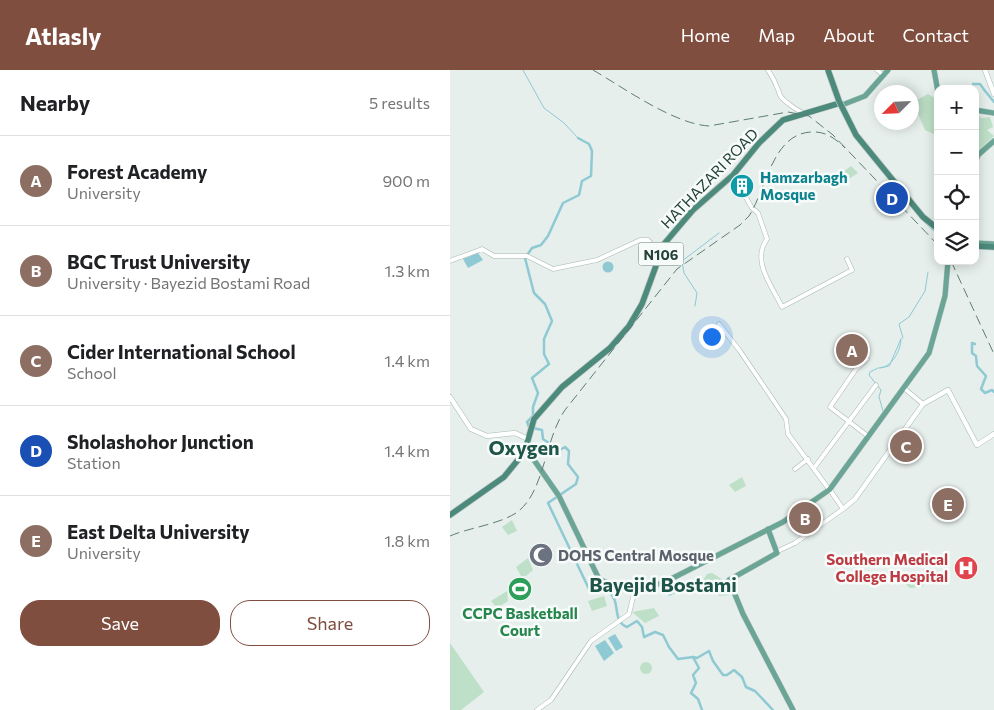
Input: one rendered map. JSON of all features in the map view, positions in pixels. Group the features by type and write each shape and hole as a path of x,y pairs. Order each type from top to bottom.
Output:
{"highway":[{"path":"829,70 841,104 859,138 913,205 934,225"},
{"path":"829,70 839,101 856,135 923,217 934,226"},
{"name":"HATHAZARI ROAD","path":"527,446 532,422 559,390 610,348 629,326 642,304 664,244 696,207 733,175 759,143 781,122 805,113 841,104"},
{"name":"HATHAZARI ROAD","path":"527,446 531,429 537,418 562,388 610,350 633,321 644,304 666,242 702,202 733,175 759,144 786,120 841,104"},
{"path":"979,245 994,247"},
{"name":"N106","path":"450,515 504,477 527,446"}],"main road":[{"path":"935,70 937,85"},
{"path":"986,70 994,92"},
{"path":"841,104 865,96 885,71"},
{"path":"979,111 994,113"},
{"path":"979,157 994,140"},
{"path":"450,398 469,429 487,437 516,434 527,446 559,495 600,578 609,582 636,585 658,584 790,518 829,489 927,354 934,334 944,290 946,265"},
{"path":"868,436 905,389 929,353 944,297 946,265"},
{"path":"843,509 855,498 923,404 948,390 976,445 994,434"},
{"path":"767,529 777,550 729,580 743,614 792,710"}],"street":[{"path":"768,70 778,84 780,96 797,112 805,113"},
{"path":"877,70 885,71"},
{"path":"733,175 752,208 758,213 764,229 767,239 761,248 760,262 782,307 852,270 847,260"},
{"path":"450,261 482,249 494,256 526,256 554,269 596,260 640,240 648,240 656,250 664,244"},
{"path":"719,324 740,351 786,419 788,434 843,509 795,543 777,550"},
{"path":"867,358 854,370 830,407 868,436"},
{"path":"814,468 876,385"},
{"path":"905,389 923,404"},
{"path":"795,468 808,459"},
{"path":"537,710 550,700 591,641 632,610 636,585"}],"green space":[{"path":"928,94 934,98 934,134 925,130 919,116 919,99"},
{"path":"979,116 982,118 990,117 993,127 987,130 994,136 979,150"},
{"path":"851,166 858,173 844,182 839,175"},
{"path":"742,477 746,486 735,492 729,485"},
{"path":"512,520 517,531 508,535 502,527"},
{"path":"528,558 533,570 526,576 521,576 516,567"},
{"path":"712,573 725,581 730,595 719,596 712,583 705,588 701,583 707,574"},
{"path":"921,576 925,576 923,587 910,588 905,584 906,580 910,579 920,585"},
{"path":"507,591 508,601 497,608 491,601"},
{"path":"604,596 607,606 592,611 588,601"},
{"path":"654,608 659,616 645,623 632,612"},
{"path":"450,643 484,692 461,710 450,710"},
{"path":"646,662 652,668 646,674 640,668"}],"water":[{"path":"478,253 483,260 468,268 463,259"},
{"path":"608,261 614,267 608,273 602,267"},
{"path":"676,581 681,590 669,596 664,587"},
{"path":"615,634 623,647 616,651 608,638"},
{"path":"605,640 614,653 604,661 595,646"}],"waterway":[{"path":"523,70 544,108 564,123 578,138"},
{"path":"973,84 980,84 985,91"},
{"path":"986,92 994,102"},
{"path":"529,427 527,422 533,416 533,407 538,393 532,378 549,364 544,354 544,339 552,321 545,304 534,293 525,258 532,248 541,245 548,236 563,203 579,195 582,181 591,176 592,151 589,144 578,138"},
{"path":"922,220 934,231"},
{"path":"695,306 697,293 684,273 682,261 719,233"},
{"path":"903,338 899,324 909,317 925,291 928,272"},
{"path":"901,339 889,366 879,368 888,365 891,362 899,349 901,339"},
{"path":"975,344 972,343 972,353 976,356 977,366 986,376 981,389 985,393 992,390 994,392"},
{"path":"878,368 870,372 869,375 881,390 879,397 883,411"},
{"path":"533,428 542,430 543,439 553,449 558,451 565,447 569,451 568,464 578,477 576,484 548,503 589,589 606,590 612,595 615,600 619,620 622,624 627,627 637,621 642,627 644,637 655,632 663,635 678,659 693,657 699,668 693,675 696,683 691,693 698,699 702,710"},
{"path":"693,657 697,658 709,651 713,661 723,675 727,675 734,670 742,677 746,687 755,691 773,710"}],"railway":[{"path":"593,70 665,112 695,124 709,126 788,112 809,116 833,135 934,241"},
{"path":"450,536 509,517 526,504 539,480 558,422 565,410 677,269 740,225 749,216 772,165 787,142 798,135 816,132 830,136 845,148"},
{"path":"953,265 994,354"}],"place":[{"name":"Hamzarbagh Mosque","path":"742,186"},
{"name":"Sholashohor Junction","path":"892,198"},
{"name":"Forest Academy","path":"852,350"},
{"name":"Cider International School","path":"906,446"},
{"name":"East Delta University","path":"948,504"},
{"name":"BGC Trust University","path":"805,518"},
{"name":"DOHS Central Mosque","path":"541,555"},
{"name":"Southern Medical College Hospital","path":"966,568"},
{"name":"CCPC Basketball Court","path":"520,589"}],"district":[{"name":"Oxygen","path":"524,447"},
{"name":"Bayejid Bostami","path":"663,584"}]}
